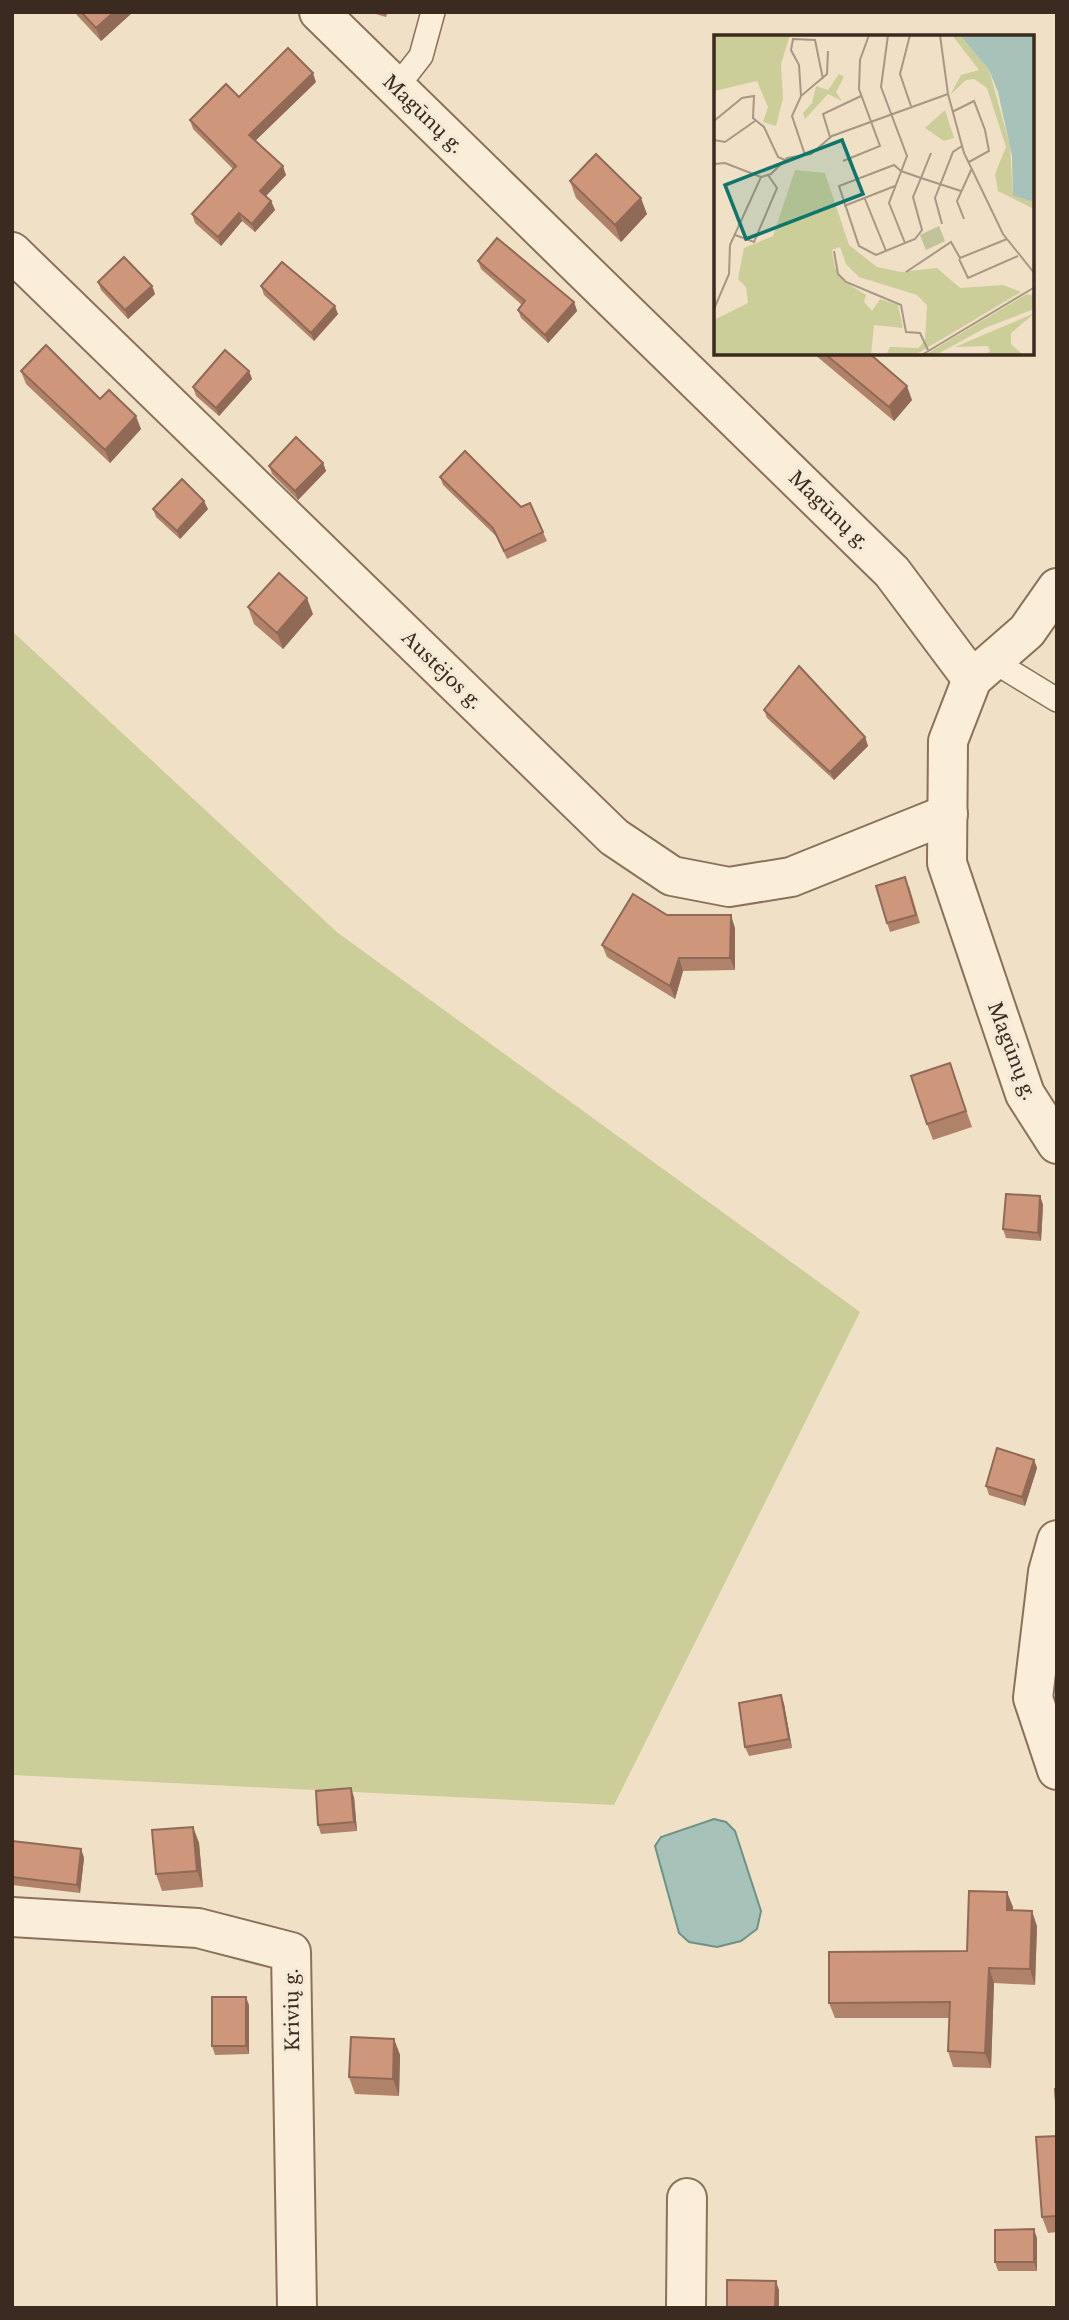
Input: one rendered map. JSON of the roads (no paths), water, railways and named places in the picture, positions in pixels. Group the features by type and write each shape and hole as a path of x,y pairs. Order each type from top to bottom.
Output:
{"street":[{"name":"Magūnų g.","path":"319,12 892,572 982,670 948,741 947,863 1025,1094 1057,1144"},
{"name":"Austėjos g.","path":"12,252 614,837 672,876 729,887 791,877 948,814"},
{"path":"982,670 1027,631 1057,588"},
{"path":"1054,1562 1033,1698 1057,1770"},
{"name":"Krivių g.","path":"12,1917 198,1927 291,1952 298,2308"},
{"path":"686,2308 687,2198"}],"lane":[{"path":"396,88 421,56 433,12"},
{"path":"982,670 1057,700"}],"water":[{"path":"714,1819 726,1822 735,1831 761,1911 757,1929 741,1941 717,1947 689,1942 679,1933 655,1846 661,1837"}]}
